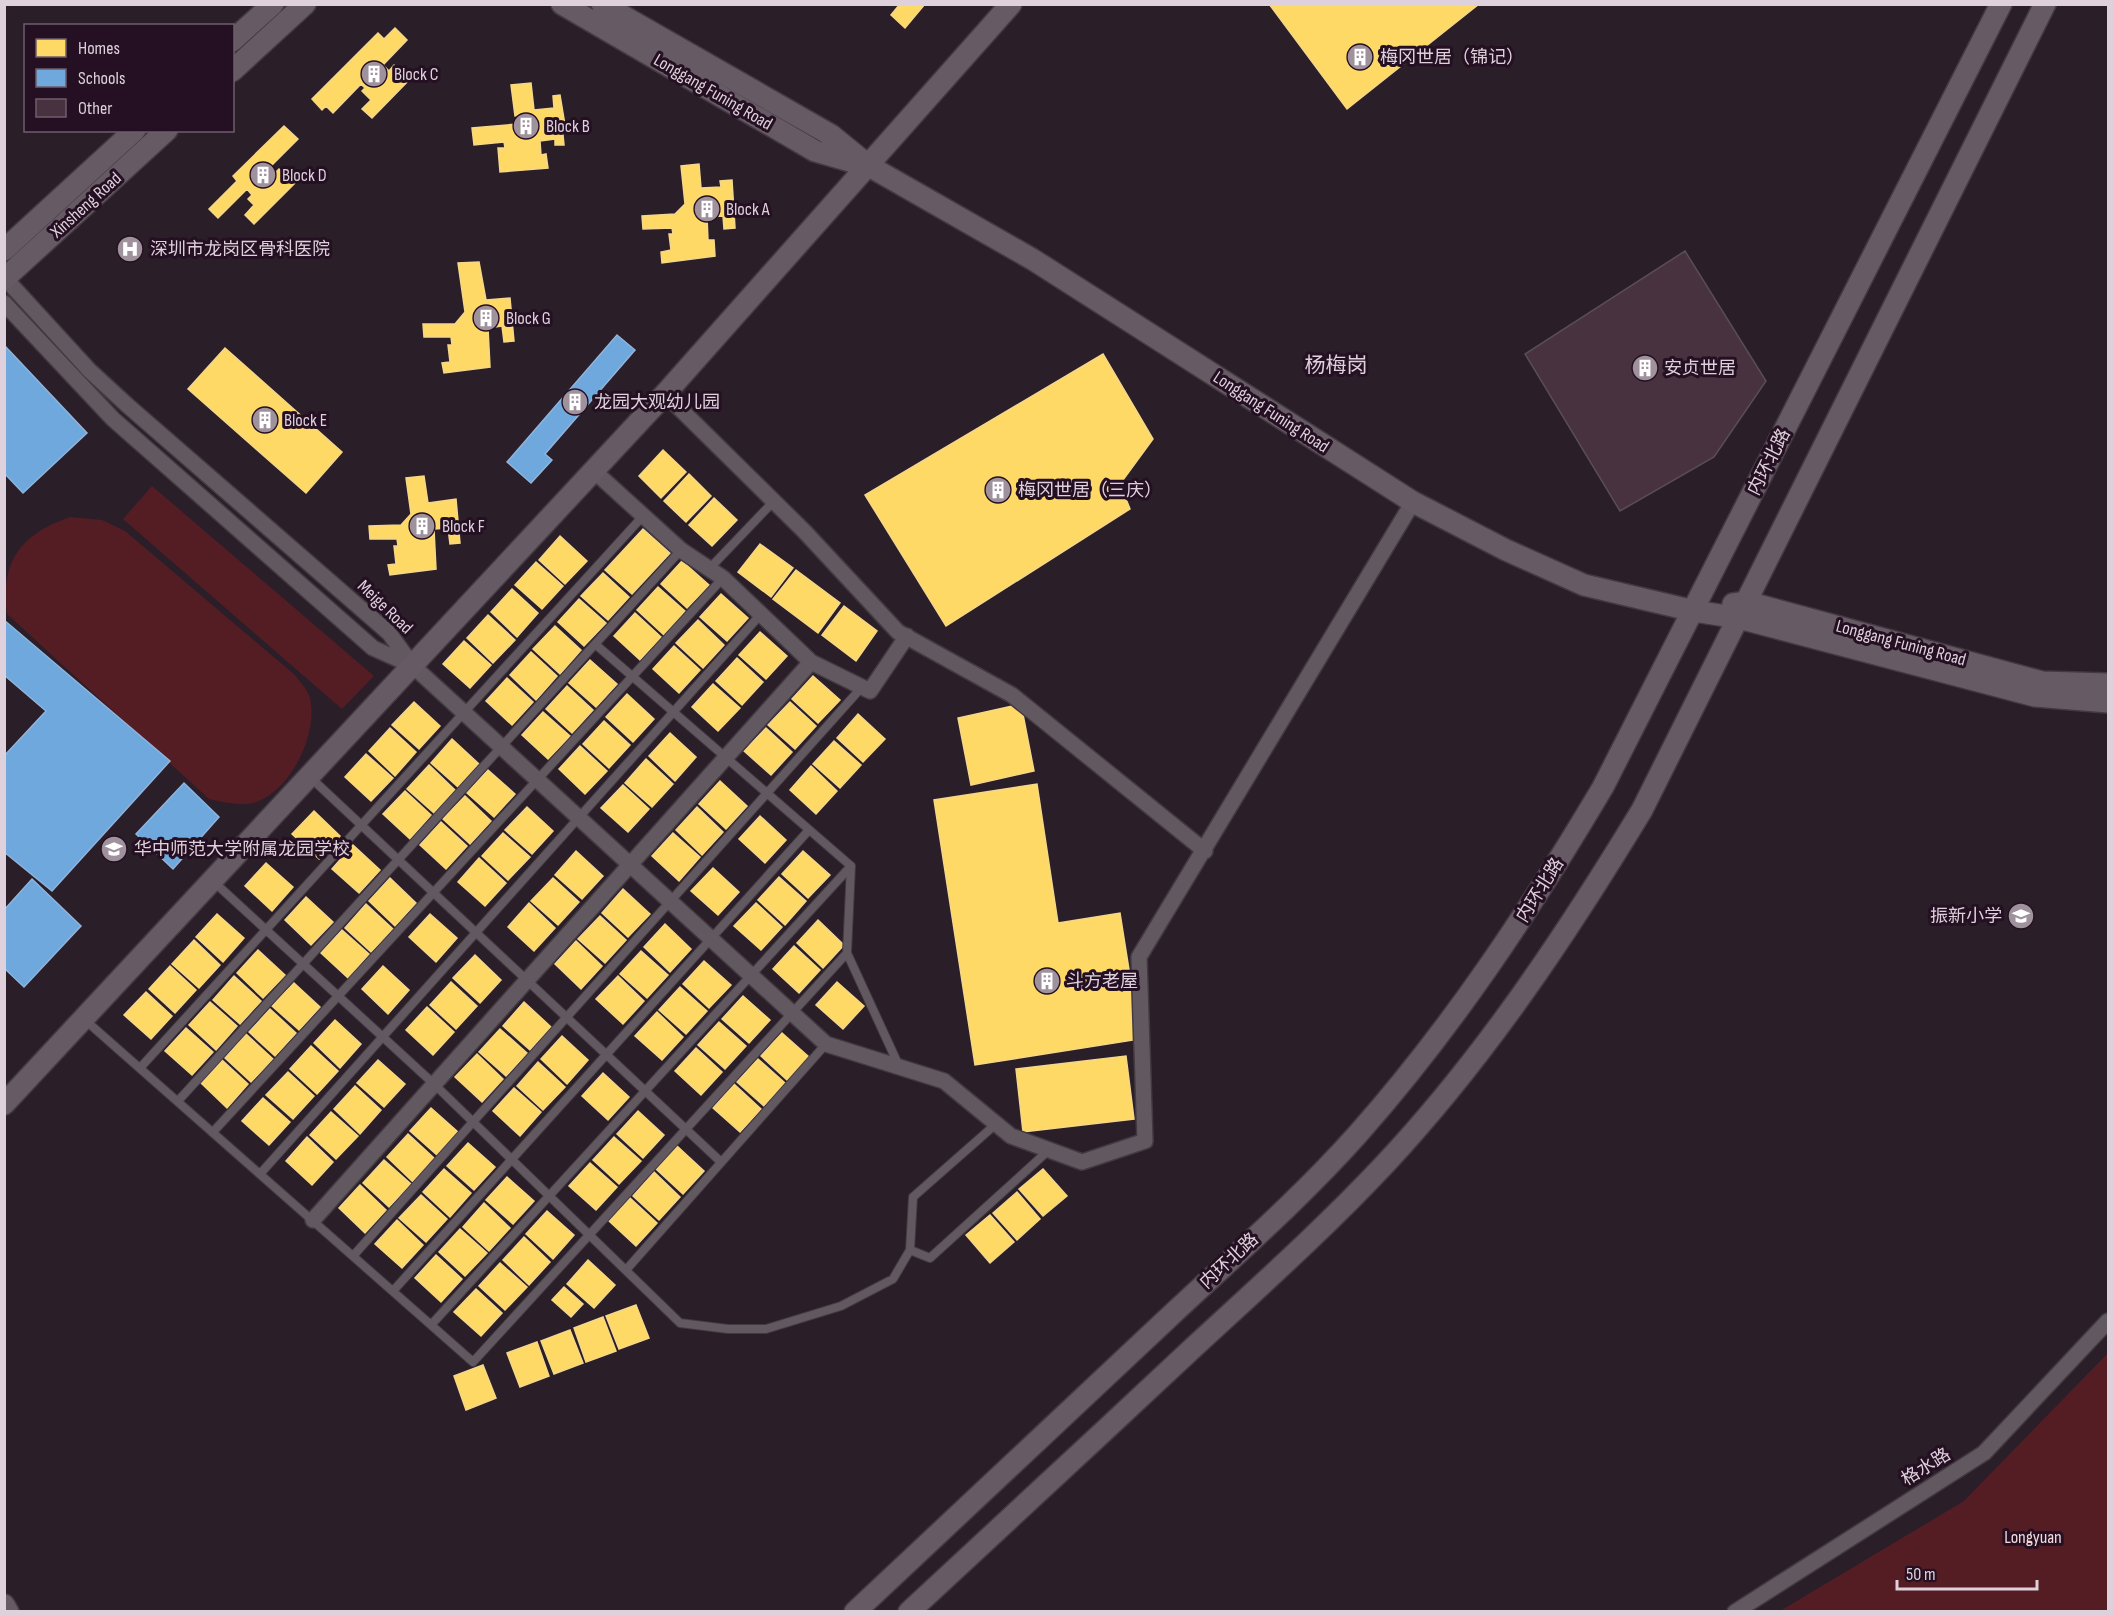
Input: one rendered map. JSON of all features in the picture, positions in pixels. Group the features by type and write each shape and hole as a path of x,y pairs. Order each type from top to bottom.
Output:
{"main road":[{"path":"234,40 273,4"},
{"path":"234,69 305,4"},
{"name":"Longgang Funing Road","path":"562,4 815,151 869,166"},
{"name":"Longgang Funing Road","path":"602,4 831,135 869,166 1032,259 1413,502 1506,550 1584,585 1694,611 1743,610 2042,682 2109,684"},
{"path":"4,1104 665,394 1011,4"},
{"name":"内环北路","path":"855,1611 1282,1212 1356,1137 1487,972 1545,885 1603,787 2001,4"},
{"path":"909,1611 1309,1240 1385,1164 1457,1080 1521,998 1582,909 1642,810 2045,4"},
{"name":"Xinsheng Road","path":"4,250 133,132"},
{"name":"Xinsheng Road","path":"5,278 165,132"},
{"name":"Longgang Funing Road","path":"1743,610 2035,696 2109,702"},
{"path":"4,1605 8,1611"}],"street":[{"name":"Meige Road","path":"5,278 90,370 388,633 413,666"},
{"name":"Meige Road","path":"4,303 113,419 373,648 413,666"},
{"path":"665,394 774,501 898,632 1012,695 1205,851"},
{"path":"594,471 681,550 723,578 811,662 870,691 907,636"},
{"path":"413,666 826,1044 944,1081 1011,1136 1082,1162 1145,1141 1139,957 1205,851 1413,502"},
{"path":"313,1221 811,662"},
{"name":"格水路","path":"1735,1611 1984,1453 2109,1321"}],"lane":[{"path":"709,569 774,501"},
{"path":"141,1068 643,516"},
{"path":"178,1101 681,550"},
{"path":"213,1132 723,578"},
{"path":"260,1174 761,614"},
{"path":"595,644 851,866"},
{"path":"354,1256 862,687"},
{"path":"310,777 721,1162"},
{"path":"393,1291 809,830"},
{"path":"851,866 847,953 899,1067"},
{"path":"431,1325 851,866"},
{"path":"213,881 434,1084 680,1323 728,1329 766,1329 841,1306 893,1279 910,1250 913,1197 996,1124"},
{"path":"84,1019 473,1362 847,953"},
{"path":"626,1270 826,1044"},
{"path":"910,1250 930,1258 1049,1150"}],"green space":[{"path":"152,486 374,676 342,709 123,519"},
{"path":"70,517 102,520 125,531 295,675 304,686 310,698 312,711 307,741 294,769 285,781 263,799 257,802 236,804 209,799 7,614 7,578 18,551 39,532"},
{"name":"Longyuan","path":"2108,1353 2108,1611 1780,1611 1964,1501"}],"building: Homes":[{"path":"900,4 925,4 905,28 891,15"},
{"name":"梅冈世居（锦记）","path":"1269,4 1479,4 1347,109"},
{"name":"Block C","path":"395,28 407,40 383,65 389,71 394,65 399,70 403,66 413,76 372,118 362,109 371,100 362,91 365,88 361,84 333,113 326,106 322,110 312,99 378,33 384,39"},
{"name":"Block B","path":"531,83 534,110 554,108 553,96 560,95 565,125 562,125 564,145 555,145 555,139 540,141 541,155 546,154 548,168 500,172 498,148 505,148 504,142 474,145 472,128 518,124 524,115 515,116 511,85"},
{"name":"Block D","path":"284,126 298,139 269,168 274,174 279,169 283,173 287,169 298,180 254,224 245,215 254,205 248,199 252,195 247,189 218,218 209,209 237,181 233,176"},
{"name":"Block A","path":"699,164 701,188 721,187 720,181 732,180 735,228 724,229 723,216 707,217 708,240 714,240 715,256 662,263 661,252 671,250 669,234 673,234 672,228 643,229 642,216 675,214 685,204 681,166"},
{"name":"Block G","path":"479,262 486,300 510,298 514,341 504,342 502,326 488,328 490,367 444,373 442,363 450,362 448,345 452,345 451,337 424,337 423,324 455,324 465,312 458,263"},
{"name":"Block E","path":"225,348 342,452 306,493 188,389"},
{"name":"梅冈世居（三庆）","path":"1103,354 1153,439 1120,484 1130,509 946,626 865,495"},
{"path":"663,450 686,472 661,498 639,476"},
{"path":"689,474 711,496 686,522 664,501"},
{"name":"Block F","path":"424,476 428,503 456,499 460,543 450,544 448,528 434,529 436,569 390,575 388,565 396,564 394,546 398,546 397,539 370,539 369,526 401,525 411,514 406,478"},
{"path":"714,498 737,520 712,546 689,525"},
{"path":"643,529 670,553 632,594 605,570"},
{"path":"560,536 587,561 565,584 539,560"},
{"path":"760,544 793,568 771,597 738,572"},
{"path":"682,561 709,585 687,608 661,584"},
{"path":"536,562 563,586 542,609 515,585"},
{"path":"796,570 840,603 818,633 773,599"},
{"path":"603,573 629,597 608,620 581,596"},
{"path":"658,587 685,611 664,635 637,610"},
{"path":"512,589 538,613 517,637 491,612"},
{"path":"721,594 748,618 727,641 700,617"},
{"path":"579,599 606,623 584,646 558,622"},
{"path":"844,606 877,631 856,661 822,635"},
{"path":"635,613 661,637 640,660 614,636"},
{"path":"488,615 515,640 493,663 467,638"},
{"path":"698,620 724,645 703,668 676,643"},
{"path":"555,626 581,650 560,674 533,649"},
{"path":"760,632 787,656 766,679 739,655"},
{"path":"464,641 491,665 470,688 443,664"},
{"path":"674,646 700,670 679,693 653,669"},
{"path":"531,652 557,676 536,700 510,675"},
{"path":"737,658 763,682 742,705 716,681"},
{"path":"590,660 617,684 596,707 569,683"},
{"path":"813,676 840,700 818,723 792,699"},
{"path":"507,678 533,702 512,725 486,701"},
{"path":"713,684 740,708 718,731 692,707"},
{"path":"567,686 593,710 572,733 546,709"},
{"path":"627,694 654,719 633,742 606,717"},
{"path":"414,702 440,726 419,749 392,725"},
{"path":"790,702 816,726 795,749 768,725"},
{"path":"1021,704 1034,771 971,785 958,718"},
{"path":"543,712 570,736 548,759 522,735"},
{"path":"858,714 885,739 863,762 837,738"},
{"path":"604,721 630,745 609,768 583,744"},
{"path":"390,728 416,752 395,776 369,751"},
{"path":"766,728 792,752 771,775 744,751"},
{"path":"670,733 696,757 675,781 649,756"},
{"path":"452,739 479,764 458,787 431,763"},
{"path":"834,741 861,765 840,788 813,764"},
{"path":"580,746 607,771 585,794 559,769"},
{"path":"366,754 393,778 371,801 345,777"},
{"path":"646,759 673,784 652,807 625,783"},
{"path":"429,765 455,790 434,813 407,789"},
{"path":"811,766 837,791 816,814 790,790"},
{"path":"488,770 515,794 494,817 467,793"},
{"path":"720,781 747,806 726,829 699,804"},
{"name":"斗方老屋","path":"1037,784 1058,923 1120,913 1140,1039 975,1065 934,800"},
{"path":"623,785 649,809 628,832 601,808"},
{"path":"405,791 431,815 410,839 383,814"},
{"path":"465,796 491,821 470,844 443,819"},
{"path":"527,807 553,831 532,854 505,830"},
{"path":"697,807 723,832 702,855 676,830"},
{"path":"314,811 340,836 319,859 292,834"},
{"path":"760,816 786,840 765,863 739,839"},
{"path":"441,822 467,846 446,869 420,845"},
{"path":"503,833 530,857 508,880 482,856"},
{"path":"673,833 700,857 679,881 652,856"},
{"path":"353,845 380,870 359,893 332,869"},
{"path":"576,851 603,876 582,899 555,875"},
{"path":"803,851 830,875 808,898 782,874"},
{"path":"479,858 506,883 485,906 458,882"},
{"path":"266,863 293,887 272,911 245,886"},
{"path":"713,868 739,892 718,915 691,891"},
{"path":"779,877 806,901 785,925 758,900"},
{"path":"390,878 416,903 395,926 369,901"},
{"path":"553,878 579,902 558,925 531,901"},
{"path":"623,889 650,914 628,937 602,913"},
{"path":"306,897 333,922 311,945 285,920"},
{"path":"529,903 555,928 534,951 508,927"},
{"path":"756,903 782,927 761,950 734,926"},
{"path":"366,904 393,929 371,952 345,928"},
{"path":"217,914 244,938 223,962 196,937"},
{"path":"430,914 457,938 436,962 409,937"},
{"path":"600,916 626,940 605,963 578,939"},
{"path":"818,920 844,945 823,968 797,943"},
{"path":"665,924 691,949 670,972 644,947"},
{"path":"342,930 369,954 348,978 321,953"},
{"path":"194,940 220,965 199,988 172,964"},
{"path":"576,941 602,966 581,989 555,964"},
{"path":"794,946 820,970 799,993 773,969"},
{"path":"258,950 285,975 263,998 237,973"},
{"path":"641,951 668,975 647,998 620,974"},
{"path":"475,955 501,980 480,1003 453,978"},
{"path":"704,961 731,985 709,1008 683,984"},
{"path":"170,966 196,990 175,1013 149,989"},
{"path":"383,966 409,990 388,1014 362,989"},
{"path":"234,976 261,1001 240,1024 213,1000"},
{"path":"618,976 644,1001 623,1024 596,999"},
{"path":"451,982 477,1006 456,1029 430,1005"},
{"path":"837,982 864,1006 843,1029 816,1005"},
{"path":"294,983 320,1007 299,1030 272,1006"},
{"path":"680,987 707,1011 686,1034 659,1010"},
{"path":"146,992 172,1016 151,1039 124,1015"},
{"path":"743,996 770,1020 749,1043 722,1019"},
{"path":"210,1002 237,1026 216,1050 189,1025"},
{"path":"524,1002 551,1027 530,1050 503,1026"},
{"path":"427,1007 454,1032 433,1055 406,1030"},
{"path":"270,1009 296,1033 275,1056 249,1032"},
{"path":"657,1012 683,1037 662,1060 635,1036"},
{"path":"335,1020 361,1044 340,1068 314,1043"},
{"path":"719,1022 746,1046 725,1069 698,1045"},
{"path":"186,1028 213,1052 192,1075 165,1051"},
{"path":"500,1029 527,1053 506,1076 479,1052"},
{"path":"782,1033 809,1057 787,1080 761,1056"},
{"path":"246,1034 273,1059 251,1082 225,1058"},
{"path":"562,1036 588,1060 567,1084 541,1059"},
{"path":"311,1046 338,1071 317,1094 290,1069"},
{"path":"696,1048 722,1072 701,1095 675,1071"},
{"path":"477,1054 503,1079 482,1102 455,1077"},
{"path":"1126,1056 1134,1119 1023,1132 1016,1069"},
{"path":"758,1059 785,1083 764,1106 737,1082"},
{"path":"222,1060 248,1084 227,1108 201,1083"},
{"path":"378,1060 405,1084 384,1107 357,1083"},
{"path":"538,1062 565,1087 543,1110 517,1086"},
{"path":"288,1072 314,1096 293,1119 266,1095"},
{"path":"603,1073 629,1097 608,1120 582,1096"},
{"path":"734,1084 761,1109 740,1132 713,1108"},
{"path":"355,1086 381,1110 360,1134 334,1109"},
{"path":"514,1088 541,1112 520,1136 493,1111"},
{"path":"263,1098 290,1122 269,1145 242,1121"},
{"path":"431,1108 458,1132 437,1155 410,1131"},
{"path":"638,1111 664,1135 643,1158 617,1134"},
{"path":"331,1112 358,1136 336,1159 310,1135"},
{"path":"408,1134 434,1158 413,1182 387,1157"},
{"path":"307,1137 333,1162 312,1185 286,1161"},
{"path":"614,1137 641,1161 619,1184 593,1160"},
{"path":"468,1143 495,1167 474,1190 447,1166"},
{"path":"677,1146 704,1171 683,1194 656,1169"},
{"path":"384,1160 411,1184 389,1207 363,1183"},
{"path":"590,1163 617,1187 596,1210 569,1186"},
{"path":"444,1169 471,1193 450,1217 423,1192"},
{"path":"1043,1169 1067,1196 1043,1216 1019,1189"},
{"path":"654,1172 680,1197 659,1220 633,1196"},
{"path":"507,1177 534,1201 513,1224 486,1200"},
{"path":"360,1185 386,1210 365,1233 339,1208"},
{"path":"1017,1192 1040,1219 1017,1240 993,1213"},
{"path":"421,1195 447,1219 426,1242 399,1218"},
{"path":"630,1198 657,1223 636,1246 609,1221"},
{"path":"484,1203 510,1228 489,1251 463,1227"},
{"path":"547,1211 574,1235 553,1259 526,1234"},
{"path":"990,1215 1014,1242 990,1263 966,1235"},
{"path":"397,1220 423,1245 402,1268 375,1244"},
{"path":"460,1229 487,1253 465,1276 439,1252"},
{"path":"524,1237 550,1262 529,1285 503,1260"},
{"path":"436,1255 462,1279 441,1302 415,1278"},
{"path":"588,1260 615,1285 594,1308 567,1284"},
{"path":"500,1263 527,1287 505,1310 479,1286"},
{"path":"564,1287 583,1304 571,1317 552,1300"},
{"path":"476,1289 502,1313 481,1336 454,1312"},
{"path":"636,1305 649,1338 619,1349 606,1316"},
{"path":"603,1317 616,1351 586,1362 574,1328"},
{"path":"570,1330 583,1363 554,1374 541,1341"},
{"path":"537,1342 549,1376 520,1387 507,1353"},
{"path":"483,1365 496,1398 466,1410 454,1376"}],"building: Schools":[{"name":"龙园大观幼儿园","path":"617,335 635,350 545,454 552,460 531,483 507,462"},
{"path":"5,346 87,433 23,493 4,473"},
{"path":"4,620 170,761 52,891 4,852 4,756 46,711 4,675"},
{"path":"184,783 219,817 173,869 136,834"},
{"path":"32,879 81,926 24,987 4,968 4,910"}],"building: Other":[{"name":"安贞世居","path":"1685,251 1766,381 1714,457 1620,511 1525,354"}],"place":[{"name":"梅冈世居（锦记）","path":"1360,57"},
{"name":"Block C","path":"374,74"},
{"name":"Block B","path":"526,126"},
{"name":"Block D","path":"263,175"},
{"name":"Block A","path":"707,209"},
{"name":"深圳市龙岗区骨科医院","path":"130,249"},
{"name":"Block G","path":"486,318"},
{"name":"安贞世居","path":"1645,368"},
{"name":"龙园大观幼儿园","path":"575,402"},
{"name":"Block E","path":"265,420"},
{"name":"梅冈世居（三庆）","path":"998,490"},
{"name":"Block F","path":"422,526"},
{"name":"华中师范大学附属龙园学校","path":"114,849"},
{"name":"振新小学","path":"2021,916"},
{"name":"斗方老屋","path":"1047,981"}],"district":[{"name":"杨梅岗","path":"1336,365"}]}
